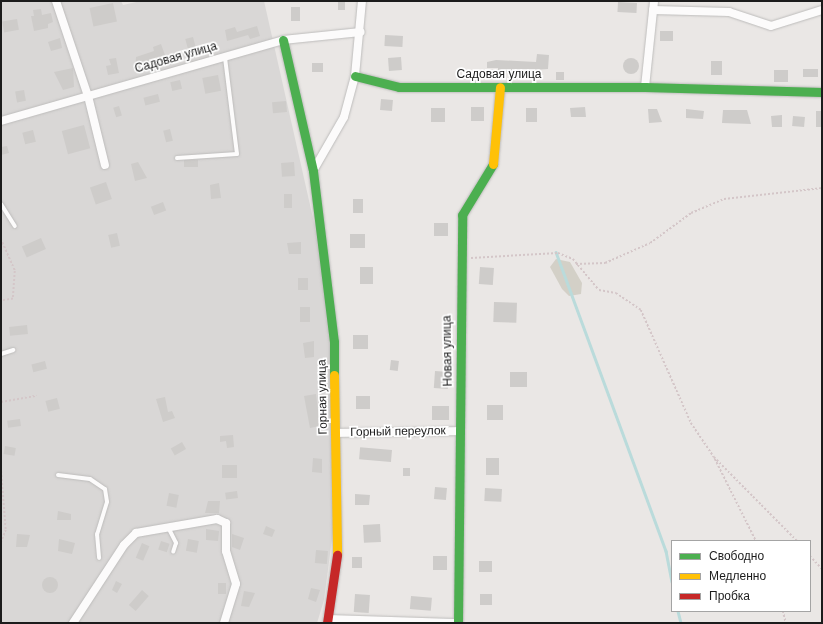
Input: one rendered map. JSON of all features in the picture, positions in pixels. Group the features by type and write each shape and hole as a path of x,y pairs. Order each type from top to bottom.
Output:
{"street":[{"path":"56,1 88,96 105,165"},
{"path":"313,171 344,117 355,76 361,32 362,1"},
{"path":"645,87 654,1"},
{"path":"653,10 729,12 771,26 822,10"},
{"name":"Садовая улица","path":"1,121 283,40 361,32"},
{"name":"Горная улица","path":"283,40 313,171 334,342 337,554 330,620"},
{"name":"Садовая улица","path":"355,76 400,87 645,87 822,92"},
{"name":"Новая улица","path":"458,623 461,431 460,258 462,215 493,165 500,87"},
{"name":"Горный переулок","path":"336,434 461,431"},
{"path":"73,623 124,545 136,533 167,525 217,519 226,523 226,551 236,584 224,623"},
{"path":"330,620 453,623"}],"lane":[{"path":"177,158 236,154 225,57"},
{"path":"1,204 15,226"},
{"path":"1,354 13,350"},
{"path":"58,475 90,479 105,489 107,502 99,518 97,534 99,558"},
{"path":"167,525 176,543 173,552"}],"path":[{"path":"576,264 605,263 650,243 691,213 724,199 822,188"},
{"path":"1,239 15,271 13,299 1,301"},
{"path":"460,258 558,253 576,264 599,290 616,293 641,310 691,423 714,457 756,540"},
{"path":"1,402 36,396"},
{"path":"714,457 796,540"},
{"path":"1,467 6,530 1,543"},
{"path":"811,557 822,569"},
{"path":"784,612 786,623"}],"shaded area":[{"path":"1,1 121,1 123,5 141,1 264,1 315,227 331,325 333,531 324,600 317,623 1,623"},
{"path":"556,259 570,262 582,283 581,294 569,296 562,289 550,267"}],"building":[{"path":"338,1 345,1 345,10 338,10"},
{"path":"618,2 637,3 636,13 617,12"},
{"path":"113,3 117,22 93,27 90,8"},
{"path":"291,7 300,7 300,21 291,21"},
{"path":"41,9 42,15 51,13 53,22 48,24 48,28 34,31 31,16 34,16 33,10"},
{"path":"17,19 19,30 4,32 2,22"},
{"path":"257,26 260,36 250,39 248,35 227,41 225,30 235,27 237,32"},
{"path":"660,31 673,31 673,41 660,41"},
{"path":"385,35 403,36 402,47 384,46"},
{"path":"193,37 197,52 189,55 185,39"},
{"path":"60,38 62,48 51,51 48,42"},
{"path":"161,44 166,58 135,71 136,57 154,51 153,47"},
{"path":"537,54 549,55 548,69 498,72 498,68 487,68 487,62 496,60 536,62"},
{"path":"401,57 402,70 389,71 388,58"},
{"path":"116,58 119,73 108,75 106,66 111,65 109,59"},
{"path":"631,58 638,63 639,66 634,73 631,74 624,69 623,66 628,59"},
{"path":"711,61 722,61 722,75 711,75"},
{"path":"312,63 323,63 323,72 312,72"},
{"path":"73,68 74,87 63,90 54,72"},
{"path":"803,69 818,69 818,77 803,77"},
{"path":"774,70 788,70 788,82 774,82"},
{"path":"556,72 564,72 564,80 556,80"},
{"path":"218,75 221,91 205,94 202,78"},
{"path":"180,80 182,89 172,91 170,82"},
{"path":"24,90 26,101 17,102 15,92"},
{"path":"158,94 160,102 145,105 143,98"},
{"path":"381,99 393,100 392,111 380,110"},
{"path":"286,101 287,112 273,113 272,102"},
{"path":"119,106 122,116 116,117 113,108"},
{"path":"471,107 484,107 484,121 471,121"},
{"path":"585,107 586,117 571,117 570,108"},
{"path":"431,108 445,108 445,122 431,122"},
{"path":"526,108 537,108 537,122 526,122"},
{"path":"648,109 657,109 662,122 649,123"},
{"path":"686,109 704,111 703,119 686,118"},
{"path":"723,110 747,110 751,124 722,123"},
{"path":"816,111 822,111 822,127 816,127"},
{"path":"782,115 782,127 772,127 771,116"},
{"path":"793,116 805,117 804,127 792,126"},
{"path":"84,125 90,148 68,154 62,131"},
{"path":"170,129 173,141 166,142 163,131"},
{"path":"33,130 36,142 25,144 22,133"},
{"path":"7,146 9,153 1,155 1,147"},
{"path":"184,160 198,160 198,167 184,167"},
{"path":"138,162 147,178 135,181 131,164"},
{"path":"294,162 295,176 282,177 281,163"},
{"path":"106,182 112,199 96,205 90,188"},
{"path":"219,183 221,198 211,199 210,185"},
{"path":"284,194 292,194 292,208 284,208"},
{"path":"353,199 363,199 363,213 353,213"},
{"path":"163,202 166,210 154,215 151,207"},
{"path":"434,223 448,223 448,236 434,236"},
{"path":"117,233 120,246 111,248 108,235"},
{"path":"350,234 365,234 365,248 350,248"},
{"path":"41,238 46,249 27,258 22,247"},
{"path":"301,242 301,254 289,254 287,243"},
{"path":"360,267 373,267 373,284 360,284"},
{"path":"480,267 494,268 493,285 479,284"},
{"path":"298,278 308,278 308,290 298,290"},
{"path":"494,302 517,303 516,323 493,322"},
{"path":"300,307 310,307 310,322 300,322"},
{"path":"27,325 28,334 10,336 9,327"},
{"path":"353,335 368,335 368,349 353,349"},
{"path":"314,341 314,357 305,358 303,343"},
{"path":"391,360 399,361 398,371 390,370"},
{"path":"45,361 47,369 33,372 31,364"},
{"path":"435,371 449,372 448,389 434,388"},
{"path":"510,372 527,372 527,387 510,387"},
{"path":"316,394 320,426 310,428 304,396"},
{"path":"356,396 370,396 370,409 356,409"},
{"path":"165,397 168,412 172,411 175,418 163,422 156,399"},
{"path":"57,398 60,409 48,412 45,401"},
{"path":"487,405 503,405 503,420 487,420"},
{"path":"432,406 449,406 449,420 432,420"},
{"path":"20,419 21,426 8,428 7,421"},
{"path":"233,435 234,447 227,448 226,441 220,442 220,436"},
{"path":"182,442 186,449 175,455 171,449"},
{"path":"5,446 16,448 14,456 4,454"},
{"path":"360,447 392,450 391,462 359,459"},
{"path":"313,458 322,459 322,473 312,472"},
{"path":"486,458 499,458 499,475 486,475"},
{"path":"222,465 237,465 237,478 222,478"},
{"path":"403,468 410,468 410,476 403,476"},
{"path":"435,487 447,488 446,500 434,499"},
{"path":"485,488 502,489 501,502 484,501"},
{"path":"237,491 238,498 226,500 225,493"},
{"path":"169,493 179,495 176,508 167,506"},
{"path":"355,494 370,495 369,505 355,505"},
{"path":"208,501 220,501 219,513 205,513"},
{"path":"58,511 71,514 71,520 57,520"},
{"path":"380,524 381,542 364,543 363,525"},
{"path":"266,526 275,530 272,537 263,534"},
{"path":"206,529 219,531 218,541 206,540"},
{"path":"17,534 30,535 27,547 16,547"},
{"path":"232,534 244,538 240,550 232,547"},
{"path":"59,539 75,543 72,554 58,551"},
{"path":"188,539 199,541 197,553 186,551"},
{"path":"161,541 170,544 167,552 158,550"},
{"path":"142,543 149,546 143,561 136,558"},
{"path":"316,550 328,551 327,564 315,563"},
{"path":"433,556 447,556 447,570 433,570"},
{"path":"352,557 362,557 362,568 352,568"},
{"path":"479,561 492,561 492,572 479,572"},
{"path":"50,577 57,582 58,585 53,592 50,593 43,588 42,585 47,578"},
{"path":"116,581 122,584 117,593 112,590"},
{"path":"218,583 226,583 226,594 218,594"},
{"path":"311,588 320,590 316,602 308,599"},
{"path":"142,590 149,596 136,611 129,605"},
{"path":"244,591 255,593 249,607 241,606"},
{"path":"355,594 370,595 369,613 354,612"},
{"path":"480,594 492,594 492,605 480,605"},
{"path":"411,596 432,598 431,611 410,609"}],"waterway":[{"path":"556,252 666,551 671,576"},
{"path":"678,612 681,623"}],"traffic: fast":[{"path":"283,40 313,171 334,342 334,375"},
{"path":"355,76 399,87 645,87 822,92"},
{"path":"458,623 462,215 493,164"}],"traffic: slow":[{"path":"493,164 500,87"},
{"path":"334,375 337,555"}],"traffic: jam":[{"path":"327,623 337,555"}]}
